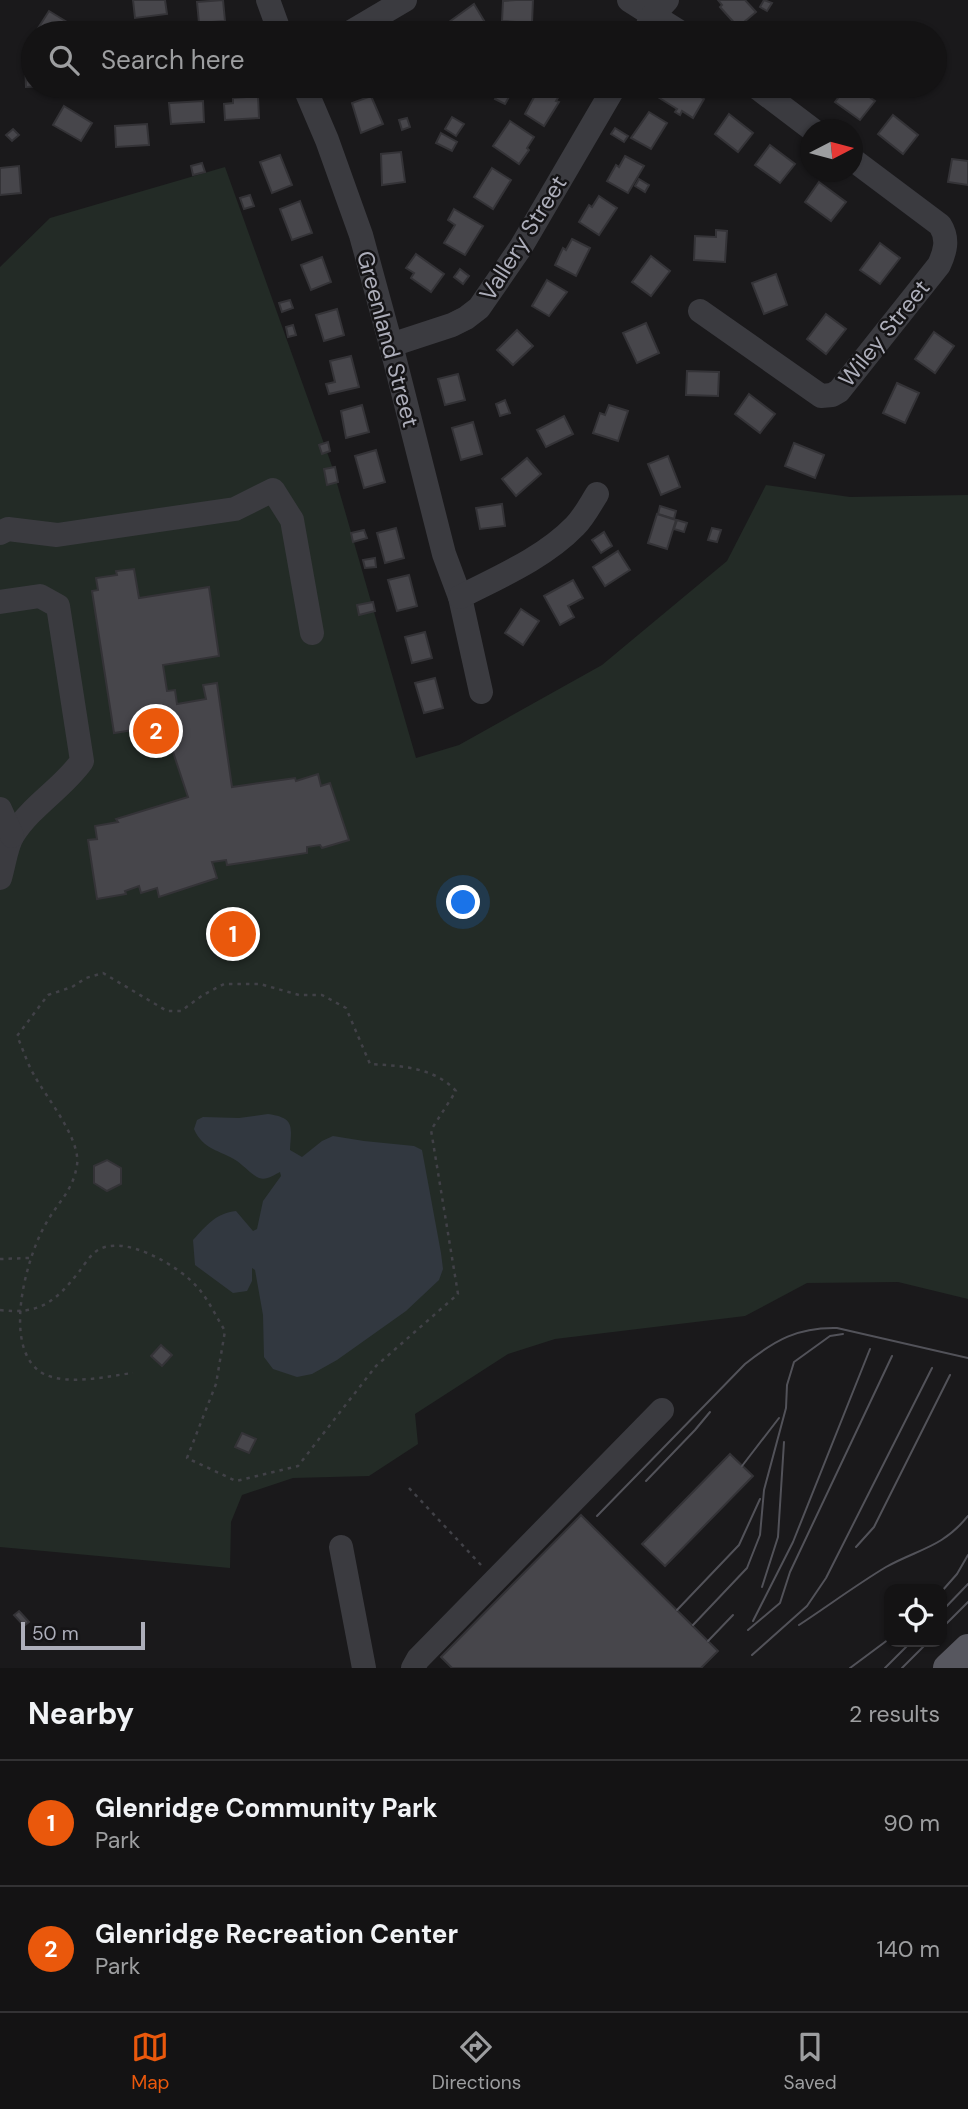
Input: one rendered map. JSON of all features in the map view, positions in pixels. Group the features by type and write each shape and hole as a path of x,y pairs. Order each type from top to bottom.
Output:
{"main road":[{"path":"948,1668 968,1649"}],"street":[{"path":"268,0 276,21"},
{"path":"369,21 405,0"},
{"path":"629,0 655,16"},
{"name":"Greenland Street","path":"309,98 361,235 444,554 460,597 481,692"},
{"name":"Vallery Street","path":"391,345 452,325 479,308 520,247 608,98"},
{"path":"771,98 800,120"},
{"name":"Wiley Street","path":"700,311 821,396 839,391 939,265 946,243 945,232 940,225 863,167"},
{"path":"0,533 8,529 57,535 235,509 273,490 292,520 312,633"},
{"path":"460,597 528,561 557,542 576,525 597,494"},
{"path":"0,602 40,596 58,606 82,761 12,836 0,878"},
{"path":"0,809 12,836"},
{"path":"413,1668 418,1659 662,1410"},
{"path":"341,1547 364,1668"}],"path":[{"path":"0,1310 15,1310 39,1308 55,1301 94,1253 108,1245 125,1246 162,1259 199,1288 225,1331 216,1384 187,1458 236,1482 298,1466 376,1366 458,1294 430,1130 456,1091 446,1081 412,1067 370,1064 346,1008 322,995 299,995 260,984 224,984 203,995 181,1012 166,1011 103,973 48,995 17,1036 32,1072 71,1136 78,1162 69,1193 48,1220 29,1258 17,1294 15,1310 19,1342 27,1361 43,1374 69,1379 133,1373"},
{"path":"0,1259 29,1258"},
{"path":"409,1488 495,1581"}],"shaded area":[{"path":"225,167 332,466 416,758 459,745 602,665 727,561 766,485 850,497 968,495 968,1299 898,1282 807,1283 745,1316 555,1339 508,1354 415,1414 418,1444 369,1476 293,1478 242,1495 231,1522 230,1568 0,1547 0,267 50,218"},
{"path":"268,1114 288,1121 291,1130 290,1150 302,1157 333,1136 414,1146 422,1150 443,1269 439,1280 406,1311 337,1360 312,1374 297,1377 273,1369 264,1357 263,1315 255,1270 252,1268 252,1281 247,1291 233,1293 195,1265 193,1240 217,1217 236,1211 253,1231 257,1229 263,1201 281,1176 280,1172 267,1178 259,1178 237,1161 207,1145 194,1129 197,1120 203,1117 239,1118"}],"building":[{"path":"133,0 165,0 167,14 135,18"},
{"path":"223,0 225,21 199,21 197,2"},
{"path":"533,0 532,21 502,21 503,1"},
{"path":"718,0 745,0 756,12 745,21 733,21 720,7 722,5"},
{"path":"764,0 772,3 767,11 760,7"},
{"path":"474,4 484,21 450,21"},
{"path":"49,11 65,21 43,21"},
{"path":"233,98 258,98 259,118 225,120 224,104 233,103"},
{"path":"372,98 383,124 361,133 352,103"},
{"path":"496,98 508,98 505,104"},
{"path":"534,98 558,98 556,101 559,102 544,126 525,114"},
{"path":"659,98 704,99 693,118 682,111 680,115 675,112 677,109"},
{"path":"838,98 871,98 875,101 859,119 835,102"},
{"path":"203,101 204,122 171,124 169,103"},
{"path":"64,106 92,123 81,141 53,125"},
{"path":"649,112 667,123 651,149 631,138"},
{"path":"729,114 753,133 738,152 715,134"},
{"path":"893,115 918,135 903,154 878,134"},
{"path":"452,117 464,124 456,136 445,129"},
{"path":"407,118 410,127 402,130 399,120"},
{"path":"510,121 534,137 519,164 493,146"},
{"path":"147,124 149,145 116,147 115,126"},
{"path":"615,128 628,136 624,142 611,134"},
{"path":"13,129 19,135 12,141 6,135"},
{"path":"441,133 457,142 452,151 436,143"},
{"path":"770,145 795,164 780,183 755,165"},
{"path":"401,152 405,182 382,185 381,154"},
{"path":"280,155 292,185 272,193 260,162"},
{"path":"625,156 644,166 628,193 607,181"},
{"path":"952,159 968,161 968,185 948,182"},
{"path":"202,163 205,172 193,175 191,166"},
{"path":"19,166 21,193 0,195 0,168"},
{"path":"492,168 511,180 493,209 474,197"},
{"path":"639,179 649,185 645,192 635,186"},
{"path":"819,182 846,202 831,221 805,202"},
{"path":"250,195 254,206 244,209 240,198"},
{"path":"599,196 617,208 599,235 579,222 589,205 592,207"},
{"path":"300,201 312,233 292,240 280,209"},
{"path":"454,209 483,226 465,255 444,243 455,225 448,220"},
{"path":"716,230 727,231 725,262 694,260 695,236 716,237"},
{"path":"572,239 590,248 576,276 555,265 563,248 566,250"},
{"path":"880,243 900,258 880,284 860,270"},
{"path":"416,254 444,274 431,292 411,278 414,273 406,268"},
{"path":"651,256 670,271 651,296 632,282"},
{"path":"322,257 331,282 311,290 301,265"},
{"path":"460,269 469,276 463,284 454,277"},
{"path":"776,274 787,305 764,314 752,283"},
{"path":"547,280 567,292 549,316 532,306"},
{"path":"290,300 293,308 282,312 279,303"},
{"path":"337,309 344,335 324,341 316,315"},
{"path":"826,314 846,329 826,354 807,339"},
{"path":"646,323 659,353 637,363 623,333"},
{"path":"293,325 296,335 288,337 286,327"},
{"path":"517,330 533,346 513,365 497,350"},
{"path":"934,332 954,346 935,373 915,359"},
{"path":"351,356 359,387 329,394 326,384 335,382 330,361"},
{"path":"687,371 719,372 718,396 686,395"},
{"path":"458,374 465,400 445,405 438,379"},
{"path":"897,383 919,393 905,423 883,413"},
{"path":"749,394 775,414 760,433 735,414"},
{"path":"505,400 510,413 500,416 496,404"},
{"path":"362,405 369,432 346,438 341,411"},
{"path":"609,405 628,411 618,441 593,433 600,413 605,415"},
{"path":"564,416 573,434 546,447 537,430"},
{"path":"473,422 482,454 461,460 452,428"},
{"path":"328,442 330,451 322,454 319,445"},
{"path":"794,443 824,455 815,478 785,466"},
{"path":"376,450 385,482 364,488 355,456"},
{"path":"668,456 680,487 661,495 648,464"},
{"path":"527,458 541,474 516,496 502,479"},
{"path":"335,467 338,482 327,485 324,469"},
{"path":"502,504 505,526 480,529 476,508"},
{"path":"660,506 676,511 674,519 658,514"},
{"path":"657,514 676,520 667,549 648,543"},
{"path":"677,520 687,523 684,532 674,529"},
{"path":"396,528 404,558 385,563 377,533"},
{"path":"712,528 721,530 717,542 708,540"},
{"path":"364,530 367,538 353,542 351,533"},
{"path":"604,532 612,546 601,553 592,540"},
{"path":"618,551 630,570 605,586 593,567"},
{"path":"375,558 376,567 365,568 363,560"},
{"path":"134,569 139,598 209,587 219,656 163,665 167,691 175,690 177,704 206,699 203,685 217,683 232,787 295,778 296,781 318,774 321,786 330,783 349,840 322,848 320,845 307,847 307,853 227,865 226,860 212,862 217,878 159,897 157,888 141,893 139,886 125,891 126,894 97,899 88,840 97,839 95,826 118,822 116,819 188,797 164,725 114,733 92,591 98,590 96,578 117,575 116,571"},
{"path":"409,575 417,606 397,611 388,580"},
{"path":"573,580 583,598 568,606 574,617 560,625 544,596"},
{"path":"373,602 375,611 359,615 357,605"},
{"path":"521,609 539,621 523,645 505,633"},
{"path":"425,632 432,658 412,663 405,637"},
{"path":"435,678 443,708 424,713 415,683"},
{"path":"107,1160 121,1168 121,1184 107,1191 94,1183 94,1166"},
{"path":"161,1345 172,1355 162,1366 151,1356"},
{"path":"242,1433 256,1439 249,1453 235,1447"},
{"path":"730,1454 753,1476 665,1566 642,1544"},
{"path":"581,1515 718,1651 701,1668 452,1668 441,1657"},
{"path":"19,1611 29,1622 24,1626 14,1615"}],"tram line":[{"path":"597,1516 745,1364 788,1337 810,1330 837,1328 968,1358"},
{"path":"693,1625 747,1568 760,1535 764,1490 786,1408 787,1385 794,1362 830,1336 843,1334"},
{"path":"753,1621 793,1542 870,1349"},
{"path":"748,1630 780,1603 790,1572 892,1356"},
{"path":"752,1655 807,1606 826,1578 932,1368"},
{"path":"856,1547 874,1527 950,1375"},
{"path":"646,1481 710,1412"},
{"path":"742,1466 779,1418"},
{"path":"762,1587 778,1537 784,1442"},
{"path":"677,1610 739,1545 760,1499"},
{"path":"799,1625 886,1567 949,1535 968,1516"},
{"path":"947,1585 968,1555"},
{"path":"947,1606 968,1584"},
{"path":"947,1623 968,1602"},
{"path":"708,1641 733,1615"},
{"path":"850,1668 884,1643"},
{"path":"885,1668 906,1647"},
{"path":"902,1668 923,1647"}],"place":[{"name":"Glenridge Recreation Center","path":"156,731"},
{"name":"Glenridge Community Park","path":"233,934"}]}
